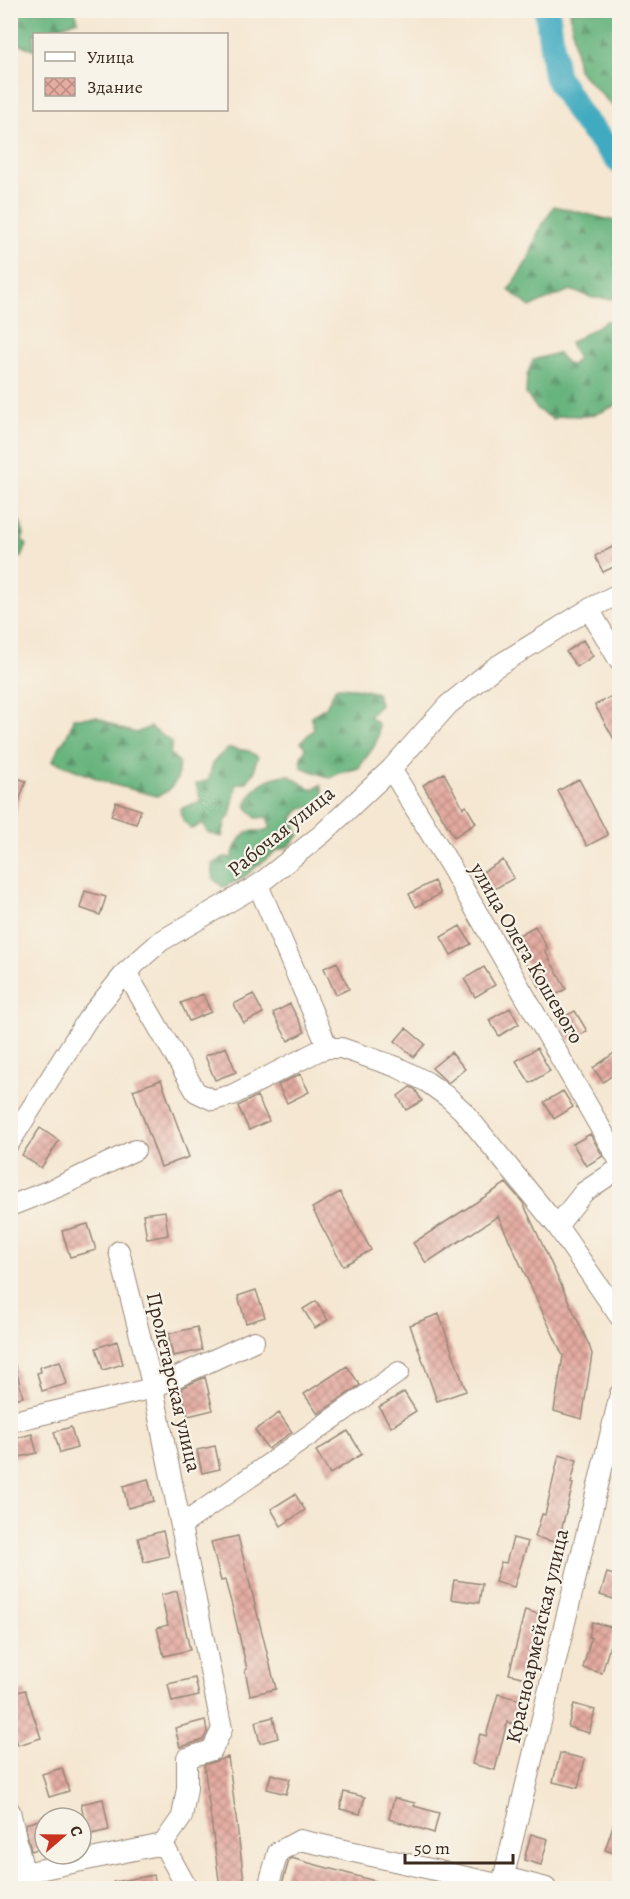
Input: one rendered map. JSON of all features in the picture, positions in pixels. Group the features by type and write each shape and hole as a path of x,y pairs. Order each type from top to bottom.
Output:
{"street":[{"name":"Рабочая улица","path":"10,1142 87,1020 126,972 160,941 258,885 322,834 391,769 448,705 494,668 589,609 620,593"},
{"path":"589,609 620,662"},
{"name":"улица Олега Кошевого","path":"391,769 451,867 620,1162"},
{"path":"258,885 328,1048"},
{"path":"126,972 196,1092 213,1100 232,1095 328,1048 341,1048 398,1067 427,1082 463,1111 557,1226 620,1317"},
{"path":"10,1206 58,1187 135,1150"},
{"path":"557,1226 584,1191 620,1168"},
{"name":"Пролетарская улица","path":"119,1251 153,1388 222,1729 212,1750 187,1758 187,1788 182,1817 163,1844"},
{"path":"10,1422 153,1388 254,1341"},
{"name":"Пролетарская улица","path":"182,1525 399,1372"},
{"name":"Красноармейская улица","path":"503,1884 620,1394"},
{"path":"10,1811 17,1875 163,1844 186,1888"},
{"path":"269,1888 268,1884 278,1852 300,1840 503,1884 546,1888"}],"green space":[{"path":"10,11 75,11 78,20 54,29 52,33 33,33 33,50 11,38"},
{"path":"570,11 619,11 619,113 578,70"},
{"path":"554,206 619,222 619,299 593,298 570,290 530,307 509,290 529,258 539,230"},
{"path":"606,321 619,321 619,403 591,415 553,419 538,410 526,394 527,376 533,360 557,353 570,366 578,359 570,343"},
{"path":"10,517 20,521 24,535 22,540 27,545 22,557 12,561 11,565"},
{"path":"336,687 377,693 380,705 369,716 378,724 376,743 373,748 359,768 330,778 301,767 301,757 306,748 301,742 314,729 311,716 326,707"},
{"path":"97,717 121,729 136,733 150,727 172,742 170,754 179,762 177,780 168,791 157,796 111,784 53,761 73,718"},
{"path":"229,748 249,751 258,757 255,771 246,783 236,784 231,815 226,820 222,837 208,833 203,823 192,829 183,820 180,809 201,801 196,784 209,780 214,761"},
{"path":"289,775 311,790 321,785 326,800 312,807 301,808 293,818 299,835 289,846 276,851 241,879 223,887 214,879 212,865 224,857 232,858 238,842 247,832 264,831 271,828 267,817 256,818 246,806 249,798 257,787 267,780"}],"building":[{"path":"620,543 620,564 603,572 595,556"},
{"path":"583,640 593,656 577,667 566,652"},
{"path":"614,695 620,706 620,750 595,705"},
{"path":"444,773 463,808 466,806 476,823 454,837 423,785"},
{"path":"10,776 26,781 12,821 10,821"},
{"path":"579,779 608,835 587,846 558,791"},
{"path":"116,802 141,810 136,824 111,816"},
{"path":"503,860 514,878 489,892 479,874"},
{"path":"434,881 440,894 416,907 409,894"},
{"path":"85,891 106,897 100,915 80,908"},
{"path":"460,926 471,944 451,955 441,937"},
{"path":"535,926 548,949 545,951 566,989 547,1000 512,939"},
{"path":"337,962 349,989 336,995 324,968"},
{"path":"484,967 495,985 475,997 464,979"},
{"path":"203,994 211,1012 189,1021 181,1003"},
{"path":"253,994 263,1013 244,1023 234,1004"},
{"path":"290,1004 305,1032 288,1041 273,1013"},
{"path":"510,1008 519,1024 499,1036 489,1020"},
{"path":"575,1011 587,1031 570,1041 558,1020"},
{"path":"406,1028 425,1044 414,1057 395,1041"},
{"path":"226,1047 236,1072 215,1080 205,1056"},
{"path":"537,1048 550,1071 530,1083 516,1061"},
{"path":"620,1049 620,1070 603,1082 593,1068"},
{"path":"451,1052 465,1069 448,1083 432,1068"},
{"path":"300,1074 309,1092 287,1103 278,1085"},
{"path":"161,1080 189,1157 161,1167 133,1090"},
{"path":"410,1087 415,1089 422,1101 406,1110 398,1096"},
{"path":"563,1091 573,1107 554,1119 544,1102"},
{"path":"257,1096 269,1121 249,1130 238,1106"},
{"path":"40,1128 59,1141 41,1168 22,1155"},
{"path":"590,1134 603,1156 586,1166 573,1144"},
{"path":"506,1183 523,1203 592,1354 582,1419 554,1411 563,1356 498,1216 426,1263 413,1243"},
{"path":"340,1192 371,1250 343,1266 312,1208"},
{"path":"165,1211 168,1235 147,1239 143,1214"},
{"path":"88,1224 96,1250 70,1257 62,1231"},
{"path":"256,1290 265,1317 246,1323 238,1296"},
{"path":"316,1301 328,1320 315,1328 303,1309"},
{"path":"439,1314 466,1391 437,1401 410,1325"},
{"path":"197,1327 202,1350 173,1356 168,1334"},
{"path":"117,1341 123,1364 103,1370 96,1348"},
{"path":"60,1361 67,1384 42,1391 37,1373 41,1372 40,1367"},
{"path":"10,1365 15,1365 23,1397 10,1400"},
{"path":"347,1366 360,1385 318,1414 304,1394"},
{"path":"205,1377 213,1410 188,1416 181,1388"},
{"path":"404,1392 416,1411 391,1427 379,1407"},
{"path":"279,1413 292,1432 268,1449 255,1430"},
{"path":"71,1427 77,1448 60,1453 54,1432"},
{"path":"348,1431 362,1454 330,1474 316,1451"},
{"path":"32,1434 37,1453 15,1458 10,1440"},
{"path":"215,1446 220,1469 202,1473 197,1450"},
{"path":"559,1455 577,1460 558,1543 535,1537 542,1514 545,1515"},
{"path":"148,1479 154,1501 128,1508 123,1486"},
{"path":"295,1494 305,1510 281,1526 271,1509"},
{"path":"163,1531 169,1556 144,1562 138,1538"},
{"path":"238,1536 276,1689 250,1695 245,1670 247,1669 234,1613 225,1580 221,1581 211,1542"},
{"path":"513,1538 528,1542 514,1587 495,1582 501,1562 506,1563"},
{"path":"607,1573 620,1577 617,1600 600,1595"},
{"path":"454,1580 482,1584 479,1603 451,1599"},
{"path":"177,1591 190,1650 164,1656 157,1628 168,1625 161,1595"},
{"path":"525,1610 542,1615 526,1678 509,1674"},
{"path":"592,1622 615,1628 602,1673 583,1668 591,1638 589,1637"},
{"path":"195,1678 199,1696 172,1702 168,1684"},
{"path":"25,1690 41,1738 18,1745 10,1719 10,1694"},
{"path":"498,1694 521,1700 515,1724 507,1722 495,1770 472,1764 480,1734 486,1736"},
{"path":"574,1704 595,1710 589,1733 568,1727"},
{"path":"273,1717 278,1738 260,1743 255,1722"},
{"path":"205,1720 207,1732 203,1740 180,1747 175,1728"},
{"path":"560,1753 585,1759 578,1788 553,1782"},
{"path":"228,1757 245,1888 220,1888 204,1765"},
{"path":"62,1768 69,1791 49,1797 42,1774"},
{"path":"271,1774 290,1779 286,1794 267,1789"},
{"path":"344,1792 365,1797 360,1814 340,1809"},
{"path":"394,1798 415,1803 414,1806 439,1813 434,1833 389,1819"},
{"path":"103,1799 109,1830 93,1834 93,1806 81,1806 81,1804"},
{"path":"617,1813 620,1813 620,1855 605,1850"},
{"path":"33,1822 33,1850 31,1851 25,1824"},
{"path":"531,1834 548,1839 541,1865 524,1860"},
{"path":"291,1858 390,1885 389,1888 281,1888"},
{"path":"154,1875 156,1888 114,1888 113,1882"}],"waterway":[{"path":"547,10 556,76 581,117 620,162"}]}
